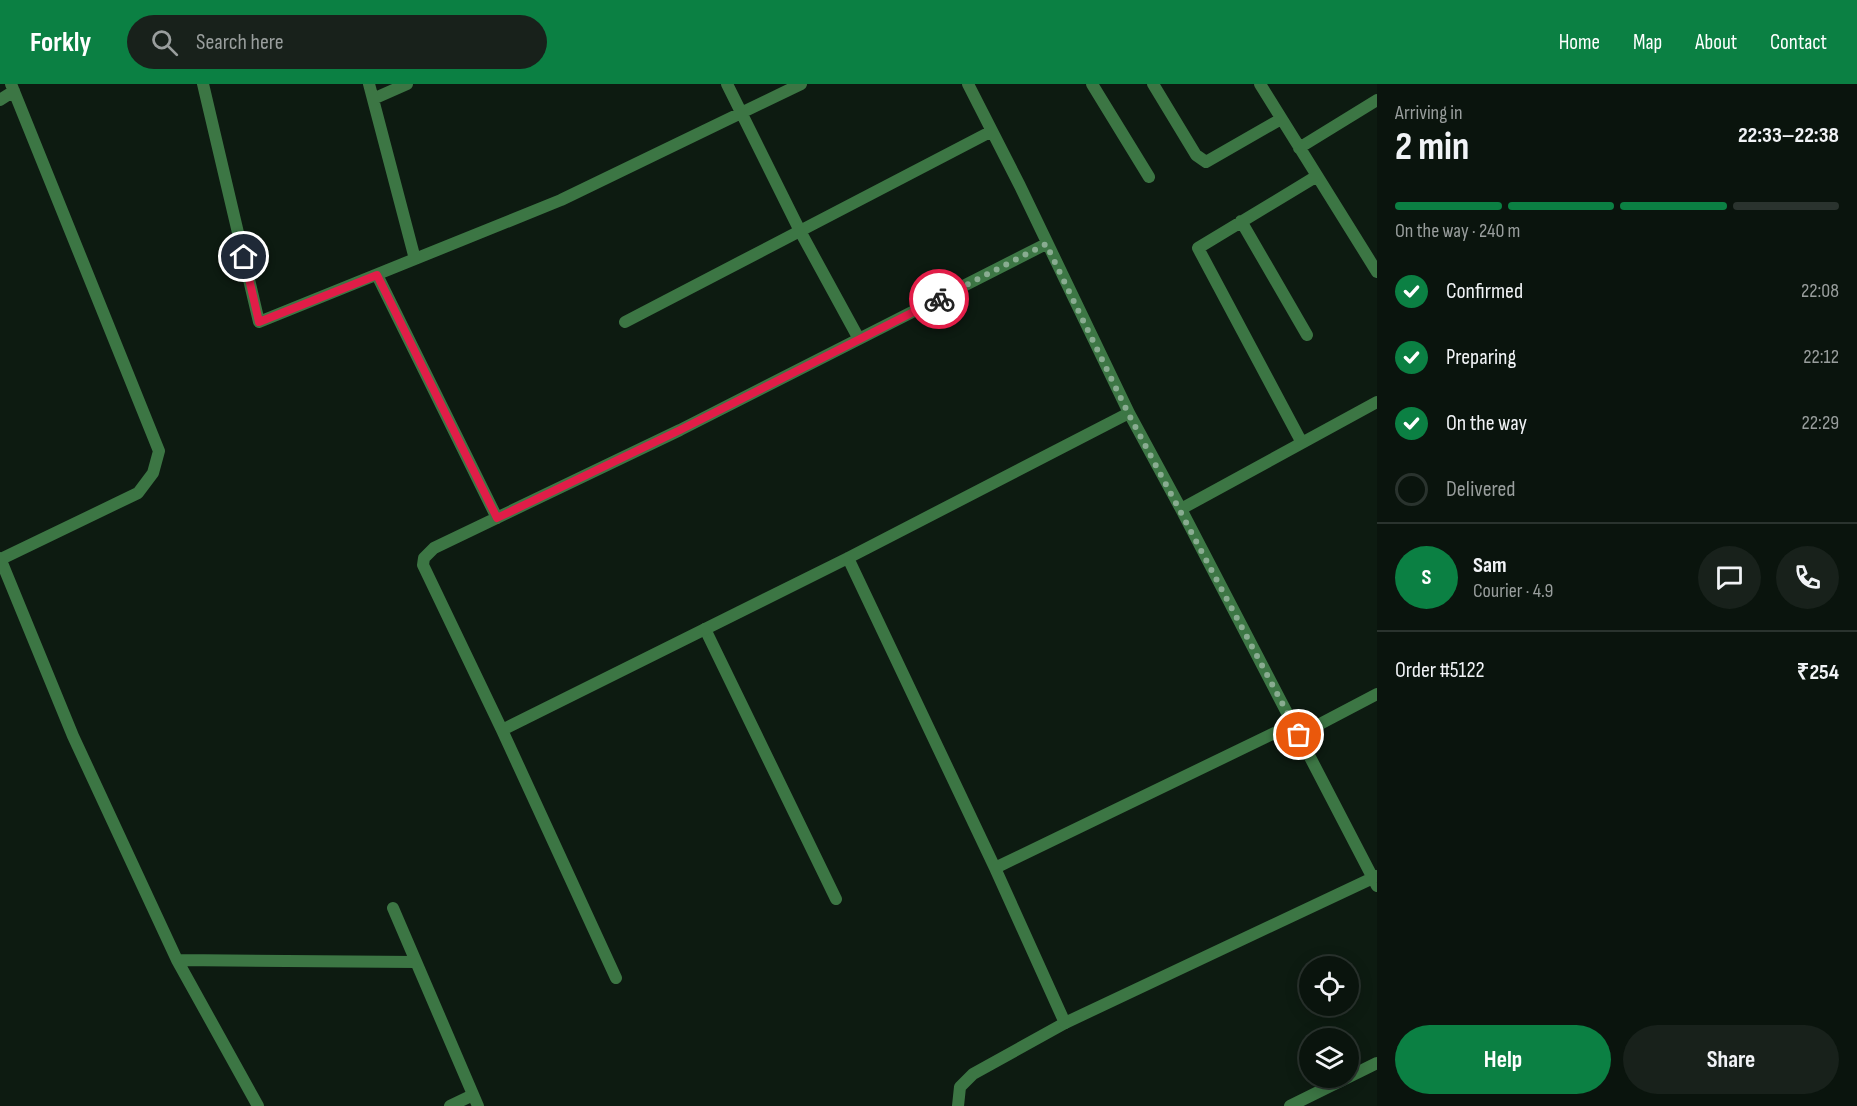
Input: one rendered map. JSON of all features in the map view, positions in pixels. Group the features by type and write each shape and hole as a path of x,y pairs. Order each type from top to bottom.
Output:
{"street":[{"path":"203,84 259,322 561,200 801,84"},
{"path":"369,84 415,259"},
{"path":"373,99 407,84"},
{"path":"727,84 800,231 859,339"},
{"path":"958,1106 960,1087 973,1074 1065,1023 1376,880 1128,413 968,84"},
{"path":"1092,84 1149,177"},
{"path":"1153,84 1196,155 1206,162 1281,118"},
{"path":"1260,84 1377,272"},
{"path":"0,100 12,87 159,451 153,473 138,493 0,559 73,735 177,960 258,1106"},
{"path":"1299,148 1377,100"},
{"path":"625,322 992,131"},
{"path":"1302,443 1198,248 1317,176"},
{"path":"1241,221 1307,335"},
{"path":"616,978 423,565 424,558 434,548 680,430 1046,244"},
{"path":"377,275 497,518"},
{"path":"1181,509 1377,402"},
{"path":"502,730 848,558 1128,413"},
{"path":"848,558 995,868 1065,1023"},
{"path":"705,629 836,899"},
{"path":"995,868 1377,694"},
{"path":"393,908 475,1100 450,1106"},
{"path":"177,960 416,962"},
{"path":"1290,1106 1377,1063"}],"way so far":[{"path":"939,299 1046,244 1128,413 1299,735"}],"route":[{"path":"244,257 259,322 377,275 497,518 680,430 939,299"}]}
